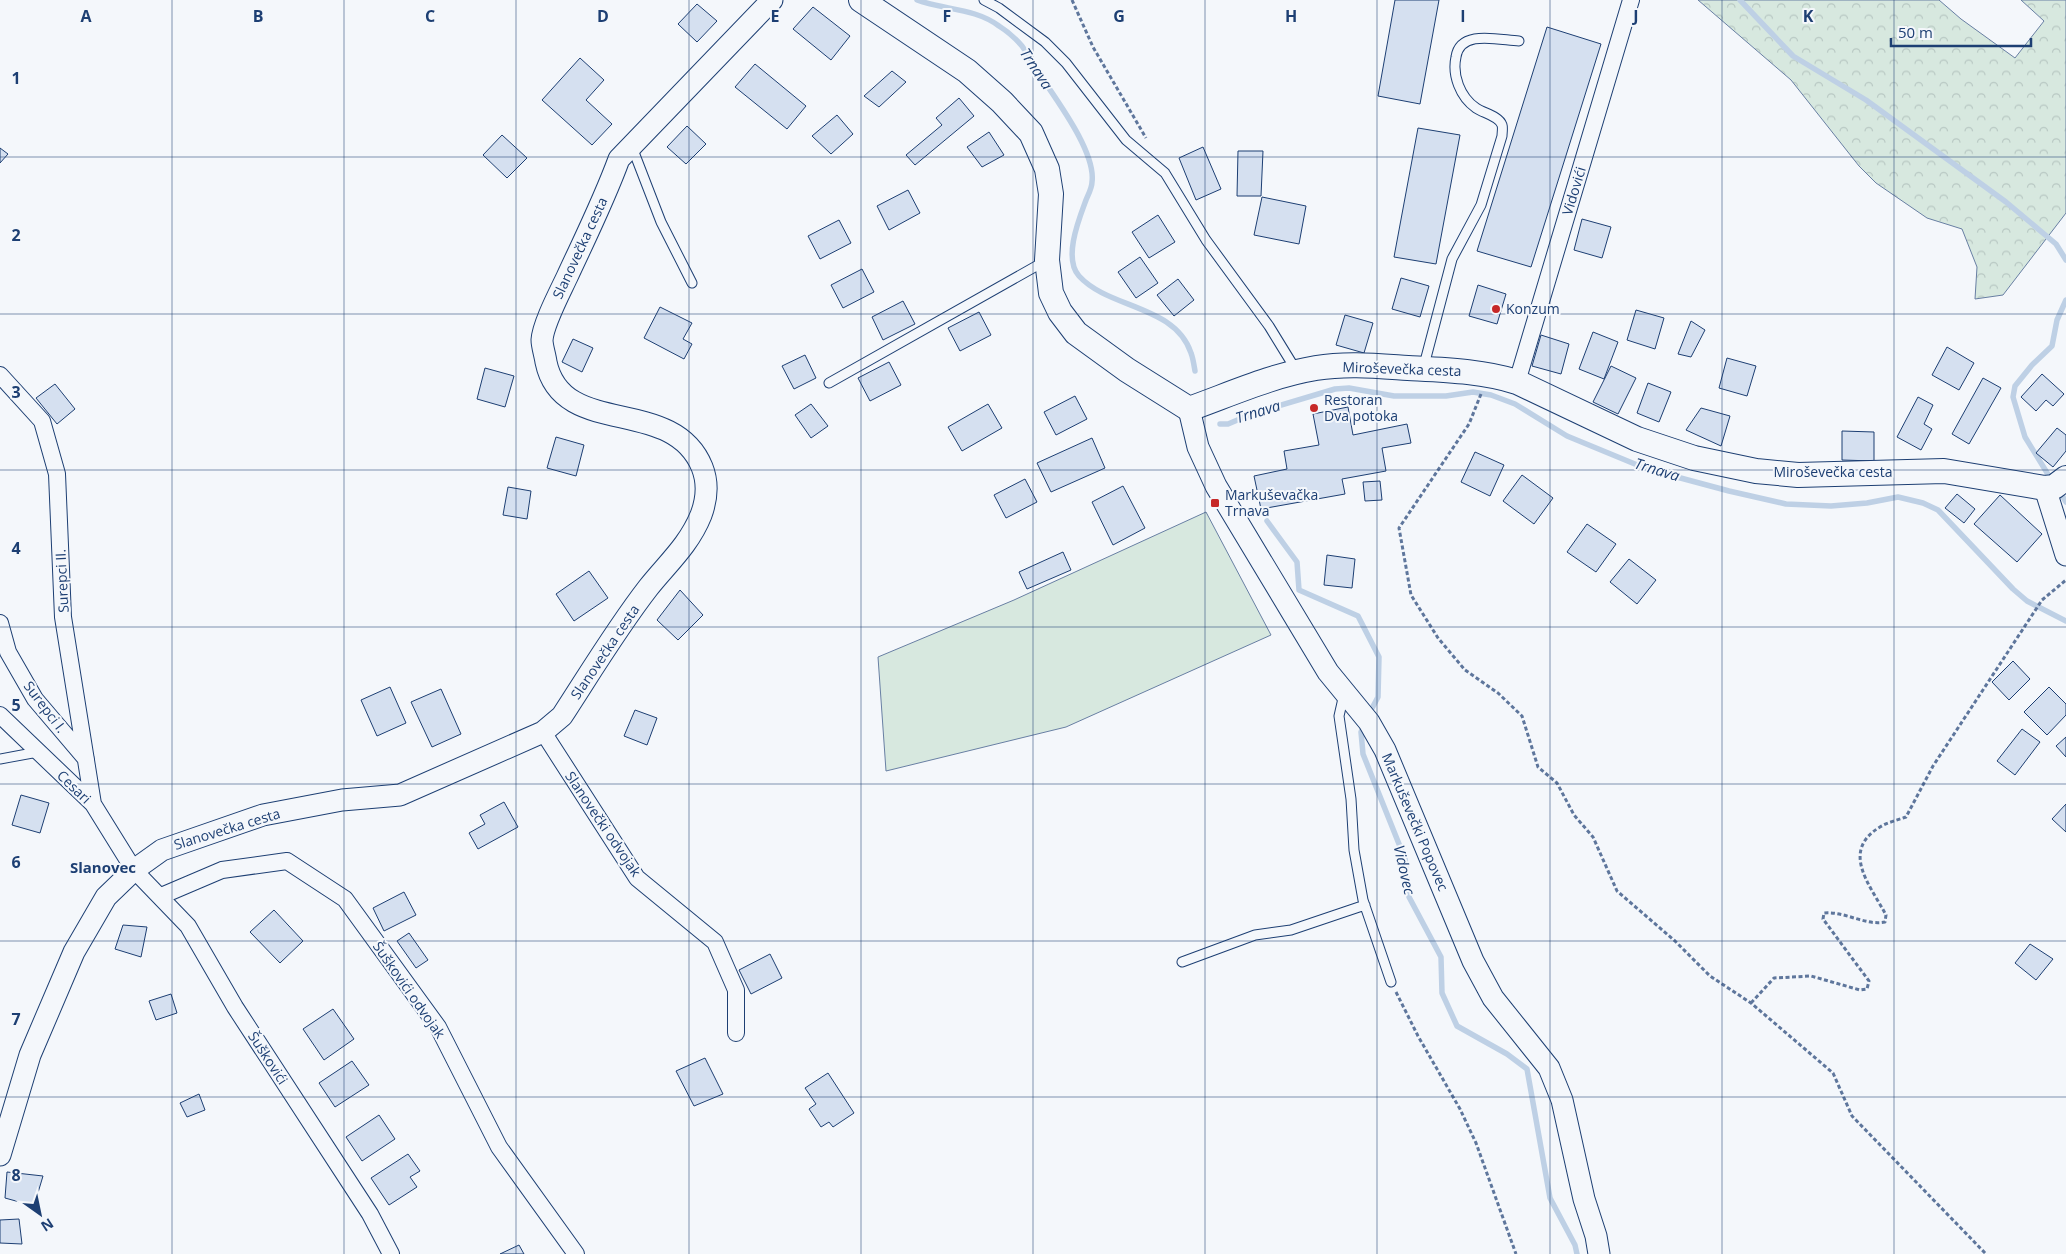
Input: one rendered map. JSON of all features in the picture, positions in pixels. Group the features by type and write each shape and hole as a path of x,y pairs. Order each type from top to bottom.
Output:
{"main road":[{"path":"861,0 967,71 1002,102 1030,132 1047,169 1051,194 1047,260 1051,293 1060,312 1076,333 1127,370 1189,409"},
{"name":"Miroševečka cesta","path":"1189,409 1317,368 1361,364 1496,375 1517,382 1637,440 1694,458 1747,469 1798,475 1944,471 2045,488"},
{"path":"2045,488 2054,487 2066,478"}],"street":[{"name":"Slanovečka cesta","path":"0,1155 30,1055 74,952 106,897 134,870 162,850 264,815 342,800 400,795 543,732 562,716 649,587 678,555 701,515 707,490 702,467 689,446 669,430 638,420 602,413 579,404 560,392 548,373 542,340 552,307 606,194 619,160 772,0"},
{"name":"Vidovići","path":"1517,382 1631,0"},
{"name":"Surepci II.","path":"0,375 42,421 57,474 63,617 93,804"},
{"name":"Markuševečki Popovec","path":"1189,409 1198,447 1216,486 1254,546 1297,621 1349,699 1369,722 1385,750 1473,961 1493,998 1549,1068 1562,1100 1584,1199 1596,1236 1599,1254"},
{"path":"2045,488 2066,555"},
{"name":"Surepci I.","path":"0,623 8,652 35,699 86,759"},
{"name":"Cesari","path":"0,715 93,804 134,870"},
{"name":"Slanovečki odvojak","path":"543,732 637,878 715,942 736,990 736,1033"},
{"name":"Šuškovići odvojak","path":"161,896 222,870 287,861 344,898 438,1027 499,1147 576,1254"},
{"name":"Šuškovići","path":"134,870 188,926 235,1006 370,1214 391,1254"}],"lane":[{"path":"984,0 999,8 1045,42 1066,63 1126,140 1166,173 1206,240 1269,326 1297,373"},
{"path":"1423,369 1452,259 1481,205 1502,136 1500,121 1475,107 1459,86 1454,68 1457,50 1462,43 1471,38 1519,41"},
{"path":"632,145 661,222 692,283"},
{"path":"829,383 1047,260"},
{"path":"1349,699 1339,716 1351,799 1354,850 1364,905 1391,982"},
{"path":"0,759 38,752"},
{"path":"1182,962 1255,935 1291,930 1364,905"}],"path":[{"path":"1072,0 1093,47 1146,138"},
{"path":"1480,398 1469,424 1399,528 1412,595 1438,638 1465,670 1498,693 1522,716 1538,767 1557,783 1574,815 1593,837 1617,891 1675,941 1710,976 1751,1003 1833,1073 1852,1116 1986,1254"},
{"path":"1751,1003 1774,978 1812,976 1860,990 1867,989 1869,981 1823,920 1824,913 1835,912 1878,924 1885,922 1886,915 1860,868 1860,854 1864,840 1881,827 1906,817 1933,766 2042,600 2066,580"},
{"path":"1391,982 1418,1036 1460,1109 1476,1143 1516,1254"}],"green space":[{"path":"1698,0 1939,0 1961,19 2015,58 2044,21 2021,0 2066,0 2066,213 2003,295 1975,299 1977,267 1962,229 1927,218 1876,183 1859,166 1791,80"},
{"path":"1206,512 1271,635 1066,727 886,771 878,657 1014,600"}],"building":[{"path":"1395,0 1439,0 1420,104 1378,96"},
{"path":"697,4 717,21 697,42 678,24"},
{"path":"813,7 850,36 831,60 793,29"},
{"path":"1547,27 1601,44 1531,267 1477,251"},
{"path":"580,58 604,80 586,100 612,124 592,145 542,100"},
{"path":"755,64 806,106 787,129 735,87"},
{"path":"892,71 906,82 879,107 864,96"},
{"path":"959,98 974,116 915,165 906,155 942,125 936,118"},
{"path":"837,115 853,134 831,154 812,136"},
{"path":"687,126 706,144 686,164 667,147"},
{"path":"1418,128 1460,135 1436,264 1394,257"},
{"path":"989,132 1004,155 982,167 967,147"},
{"path":"502,135 527,158 507,178 483,155"},
{"path":"1203,147 1221,189 1196,200 1179,158"},
{"path":"0,148 8,154 0,163"},
{"path":"1238,151 1263,151 1261,196 1237,196"},
{"path":"908,190 920,213 889,230 877,206"},
{"path":"1262,197 1306,206 1299,244 1254,235"},
{"path":"1158,215 1175,242 1149,258 1132,232"},
{"path":"1582,219 1611,227 1602,258 1574,250"},
{"path":"839,220 851,243 820,259 808,236"},
{"path":"1140,257 1158,283 1136,298 1118,272"},
{"path":"862,269 874,292 843,308 831,285"},
{"path":"1401,278 1429,286 1420,317 1392,309"},
{"path":"1178,279 1194,300 1174,316 1157,295"},
{"path":"1478,285 1506,294 1497,324 1469,316"},
{"path":"903,301 915,324 883,340 872,317"},
{"path":"660,307 692,323 683,339 692,344 684,359 644,338"},
{"path":"1636,310 1664,318 1655,349 1627,340"},
{"path":"979,312 991,335 960,351 948,328"},
{"path":"1345,315 1373,323 1364,353 1336,345"},
{"path":"1691,321 1705,330 1691,357 1678,354"},
{"path":"1593,332 1618,342 1604,379 1579,369"},
{"path":"1541,335 1569,344 1561,374 1532,366"},
{"path":"573,339 593,348 582,372 562,362"},
{"path":"1947,347 1974,363 1959,390 1932,375"},
{"path":"805,355 816,378 794,389 782,366"},
{"path":"1727,358 1756,366 1747,396 1719,388"},
{"path":"889,362 901,385 870,401 858,378"},
{"path":"1611,366 1636,378 1618,414 1593,402"},
{"path":"485,368 514,376 505,407 477,399"},
{"path":"2042,374 2064,394 2053,406 2046,400 2036,411 2021,397"},
{"path":"1983,378 2001,388 1969,444 1952,434"},
{"path":"1648,383 1671,392 1659,422 1637,413"},
{"path":"55,384 75,409 57,424 36,398"},
{"path":"1075,396 1087,419 1056,435 1044,412"},
{"path":"1918,397 1933,405 1924,424 1932,429 1921,450 1897,437"},
{"path":"811,404 828,426 811,438 795,415"},
{"path":"988,404 1002,428 962,451 948,427"},
{"path":"1348,407 1353,435 1407,424 1411,443 1382,448 1386,471 1342,479 1345,494 1261,509 1254,476 1287,469 1284,451 1319,445 1313,414"},
{"path":"1701,408 1730,416 1721,446 1686,430"},
{"path":"2057,428 2066,435 2066,451 2053,467 2036,453"},
{"path":"1842,431 1874,432 1874,461 1842,460"},
{"path":"556,437 584,445 576,476 547,468"},
{"path":"1092,438 1105,468 1051,492 1037,463"},
{"path":"1475,452 1504,465 1490,496 1461,482"},
{"path":"1522,475 1553,498 1534,524 1503,501"},
{"path":"1025,479 1037,502 1006,518 994,495"},
{"path":"1380,481 1382,500 1365,501 1363,482"},
{"path":"1123,486 1145,528 1113,545 1092,502"},
{"path":"508,487 531,491 527,519 503,515"},
{"path":"1957,494 1975,509 1964,523 1945,508"},
{"path":"2000,495 2042,534 2017,562 1974,524"},
{"path":"1587,524 1616,544 1596,572 1567,552"},
{"path":"1063,552 1071,570 1027,589 1019,572"},
{"path":"1327,555 1355,559 1352,588 1324,585"},
{"path":"1629,559 1656,580 1637,604 1610,582"},
{"path":"589,571 608,598 574,621 556,594"},
{"path":"680,590 703,615 678,640 657,620"},
{"path":"2013,661 2030,679 2009,700 1992,682"},
{"path":"390,687 406,723 377,736 361,700"},
{"path":"2049,687 2066,704 2066,715 2047,735 2024,712"},
{"path":"441,689 461,734 432,747 411,702"},
{"path":"635,710 657,718 647,745 624,736"},
{"path":"2022,729 2040,742 2015,775 1997,761"},
{"path":"2066,737 2066,757 2056,746"},
{"path":"21,795 49,803 40,833 12,825"},
{"path":"504,802 518,827 478,849 469,833 485,824 480,815"},
{"path":"2066,804 2066,832 2052,819"},
{"path":"404,892 416,915 384,931 373,908"},
{"path":"274,910 303,941 280,963 250,932"},
{"path":"123,925 147,927 141,957 115,949"},
{"path":"409,933 428,960 416,968 397,941"},
{"path":"2030,944 2053,959 2036,980 2015,963"},
{"path":"770,954 782,978 751,994 739,970"},
{"path":"171,994 177,1013 156,1020 149,1001"},
{"path":"333,1009 354,1039 324,1060 303,1029"},
{"path":"705,1058 723,1094 694,1106 676,1071"},
{"path":"352,1061 369,1085 335,1107 319,1083"},
{"path":"828,1073 854,1113 833,1127 829,1122 821,1127 809,1109 816,1104 805,1088"},
{"path":"199,1094 205,1110 187,1117 180,1103"},
{"path":"379,1115 395,1139 362,1161 346,1137"},
{"path":"408,1154 420,1171 410,1177 417,1187 389,1205 371,1178"},
{"path":"7,1172 43,1176 34,1206 5,1198"},
{"path":"19,1219 22,1244 0,1243 0,1220"},
{"path":"519,1245 524,1254 500,1254"}],"waterway":[{"name":"Trnava","path":"917,0 970,12 990,20 1011,35 1022,46 1074,128 1092,170 1091,187 1074,238 1072,249 1074,268 1079,276 1092,287 1156,316 1171,325 1183,337 1191,353 1195,371"},
{"path":"1740,0 1793,56 1866,100 2006,202 2056,244 2066,260"},
{"path":"2049,476 2025,437 2013,397 2015,386 2032,365 2052,346 2057,320 2066,300"},
{"name":"Trnava","path":"1220,424 1228,424 1254,413 1335,389 1349,388 1394,396 1446,396 1473,392 1491,395 1515,404 1567,436 1647,469 1729,491 1786,504 1831,506 1867,503 1898,497 1923,503 1938,510 2013,589 2027,601 2066,621"},
{"path":"2063,497 2066,502"},
{"name":"Vidovec","path":"1267,521 1297,562 1299,590 1358,616 1379,657 1378,697 1369,714"},
{"name":"Vidovec","path":"1364,725 1361,732 1363,754 1405,859 1409,897 1441,957 1442,993 1457,1026 1507,1054 1527,1069 1550,1198 1575,1245 1577,1254"}],"place":[{"name":"Konzum","path":"1496,309"},
{"name":"Restoran Dva potoka","path":"1314,408"},
{"name":"Markuševačka Trnava","path":"1215,503"}],"district":[{"name":"Slanovec","path":"103,868"}]}
